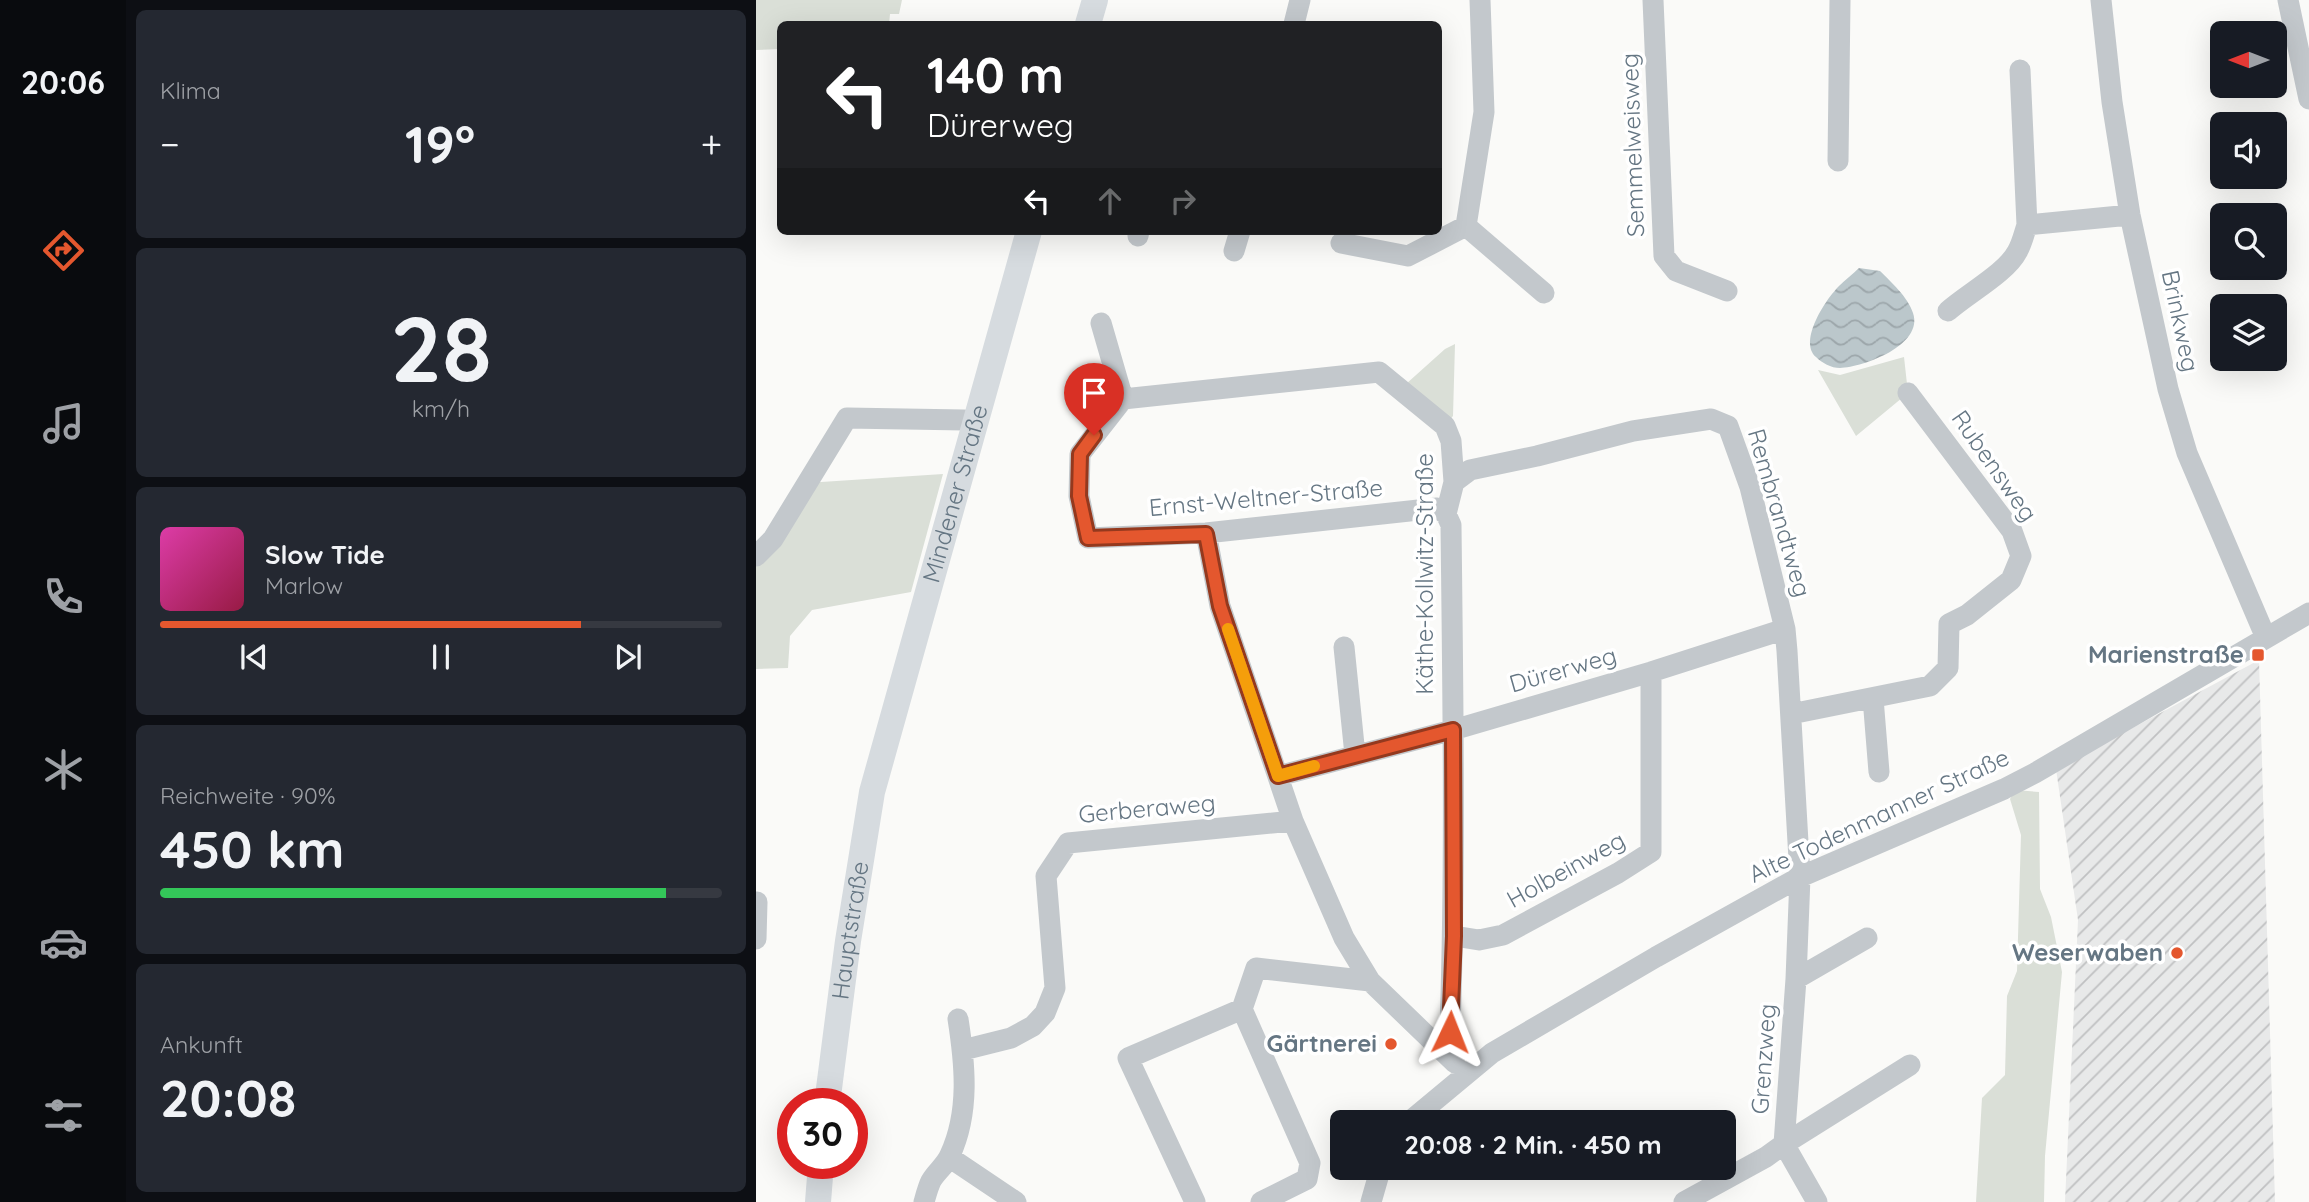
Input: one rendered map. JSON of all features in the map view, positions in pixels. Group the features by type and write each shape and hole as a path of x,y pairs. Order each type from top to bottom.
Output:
{"main road":[{"path":"1089,21 1095,0"},
{"name":"Mindener Straße","path":"880,757 1028,235"},
{"name":"Hauptstraße","path":"829,1088 860,863 880,757"},
{"path":"818,1202 820,1179"}],"street":[{"path":"1295,21 1300,0"},
{"path":"1466,226 1484,112 1480,0"},
{"name":"Semmelweisweg","path":"1653,0 1664,256 1676,271 1727,291"},
{"path":"1838,161 1840,0"},
{"name":"Brinkweg","path":"2101,0 2112,102 2130,215 2168,389 2187,453 2266,638"},
{"path":"2288,0 2309,99"},
{"path":"1948,311 2003,270 2017,253 2027,225 2020,70"},
{"path":"2027,225 2130,215"},
{"path":"1342,243 1408,256 1466,226"},
{"path":"1466,226 1544,293"},
{"path":"1101,323 1123,399"},
{"name":"Käthe-Kollwitz-Straße","path":"1123,399 1379,372 1445,426 1459,470 1446,514 1451,525 1453,730"},
{"name":"Rubensweg","path":"1791,714 1930,686 1948,668 1949,624 1968,615 2011,580 2021,556 2012,531 1908,393"},
{"name":"Ernst-Weltner-Straße","path":"1123,399 1080,454 1079,496 1088,538 1206,534 1437,508 1446,514"},
{"path":"756,556 773,539 847,418 964,420 975,423"},
{"name":"Rembrandtweg","path":"1459,470 1538,456 1633,431 1711,419 1728,426 1750,486 1785,629 1800,877"},
{"path":"1206,534 1220,606 1293,821 1344,938 1370,981 1449,1056 1465,1075"},
{"name":"Alte Todenmanner Straße","path":"1423,1110 1492,1053 1800,877 2035,773 2309,613"},
{"name":"Dürerweg","path":"1278,776 1453,730 1651,672 1785,629"},
{"path":"1344,647 1355,755"},
{"name":"Holbeinweg","path":"1454,936 1479,940 1503,935 1618,873 1651,852 1651,672"},
{"path":"1873,698 1879,772"},
{"path":"1449,1056 1454,936 1453,730"},
{"name":"Gerberaweg","path":"963,1050 1012,1038 1033,1026 1045,1013 1055,988 1046,876 1068,843 1293,821"},
{"name":"Grenzweg","path":"1800,877 1796,979 1784,1144 1818,1202"},
{"path":"756,939 757,902"},
{"name":"Grenzweg","path":"1796,979 1867,938"},
{"path":"1261,1202 1307,1179 1310,1163 1242,1009 1256,968 1370,981"},
{"path":"1195,1202 1128,1058 1242,1009"},
{"path":"924,1202 930,1182 950,1157 959,1132 965,1095 963,1050 958,1019"},
{"name":"Grenzweg","path":"1684,1202 1766,1157 1910,1065"},
{"path":"950,1157 1017,1202"},
{"path":"1371,1202 1377,1180"}],"shaded area":[{"path":"756,0 902,0 899,14 890,14 889,21 777,21 777,49 756,50"},
{"path":"1455,344 1453,416 1447,423 1406,384 1445,349"},
{"path":"1904,357 1908,393 1856,436 1818,370 1840,375"},
{"path":"943,474 911,592 812,610 790,636 788,668 756,669 756,556 806,483"},
{"path":"2259,660 2275,1202 2065,1202 2078,920 2056,769"},
{"path":"2015,790 2039,792 2040,889 2051,917 2062,972 2045,1156 2044,1202 1976,1202 1982,1098 2005,1075 2007,996 2017,971 2021,835 2010,799"}],"water":[{"path":"1859,268 1880,271 1894,285 1911,307 1914,325 1910,335 1901,344 1877,359 1850,367 1833,367 1818,359 1811,350 1812,331 1827,300"}],"slow traffic":[{"path":"1228,629 1278,776 1314,766"}],"place":[{"name":"Marienstraße","path":"2258,655"},
{"name":"Weserwaben","path":"2177,953"},
{"name":"Gärtnerei","path":"1391,1044"}],"route":[{"path":"1094,435 1080,454 1079,496 1088,538 1206,534 1220,606 1278,776 1453,730 1454,936 1450,1032"}]}
